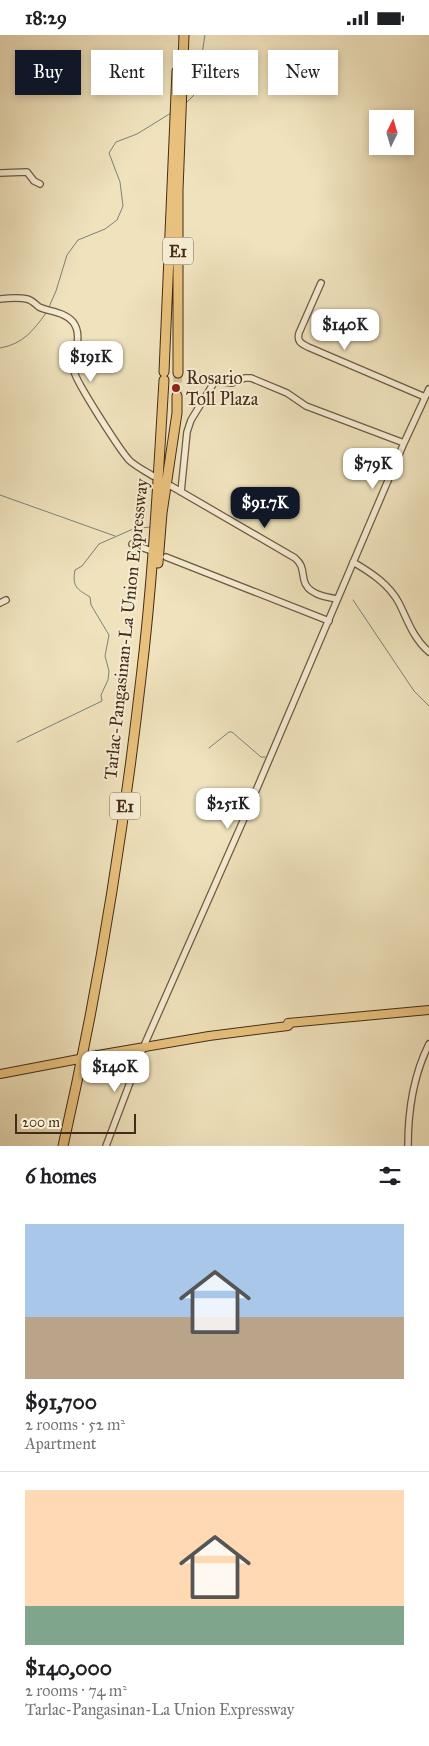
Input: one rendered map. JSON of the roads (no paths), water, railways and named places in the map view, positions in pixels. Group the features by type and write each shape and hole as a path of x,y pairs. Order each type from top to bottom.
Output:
{"highway":[{"name":"Tarlac-Pangasinan-La Union Expressway","path":"178,35 179,50"},
{"name":"Tarlac-Pangasinan-La Union Expressway","path":"182,50 184,35"},
{"name":"Tarlac-Pangasinan-La Union Expressway","path":"63,1146 84,1053 105,935 121,834 142,667 158,491 179,95"},
{"name":"Tarlac-Pangasinan-La Union Expressway","path":"177,131 178,373"},
{"name":"Tarlac-Pangasinan-La Union Expressway","path":"68,1146 91,1043 127,834 144,702 162,513 177,413 177,397"}],"main road":[{"path":"346,1017 352,1014 429,1006"},
{"path":"92,1058 130,1049 292,1023 429,1010"},
{"path":"0,1076 78,1060"}],"street":[{"path":"0,173 27,172 34,181 40,183"},
{"path":"321,283 299,333 299,342 425,397"},
{"path":"0,299 26,299 44,309 67,317 75,324 77,340 74,370 82,389 125,455 138,467 153,476"},
{"path":"181,492 184,452 189,424 215,381 232,383 245,378 251,378 287,393 306,406 404,443"},
{"path":"106,1146 143,1047 429,389"},
{"path":"172,486 295,558 302,566 304,581 308,588 317,594 337,599"},
{"path":"132,544 149,550"},
{"path":"166,557 329,621"},
{"path":"353,562 376,577 393,594 414,636 429,652"},
{"path":"408,1146 411,1105 423,1057 429,1044"}],"waterway":[{"path":"185,104 196,93 205,35"},
{"path":"49,307 67,255 78,240 105,229 117,220 123,206 120,182 109,153 116,142 137,134 171,113"},
{"path":"0,348 15,343 27,336 46,313"},
{"path":"0,495 115,536"},
{"path":"17,742 102,701 101,695 108,680 109,671 105,656 109,635 91,605 90,597 76,587 74,580 75,570 82,566 99,544 133,529 150,527"},
{"path":"353,600 414,691 429,706"},
{"path":"209,748 229,732 232,732 261,757 265,757"}],"tunnel":[{"path":"177,396 178,373"},
{"path":"78,1062 92,1060"}],"place":[{"name":"Rosario Toll Plaza","path":"176,388"}]}
